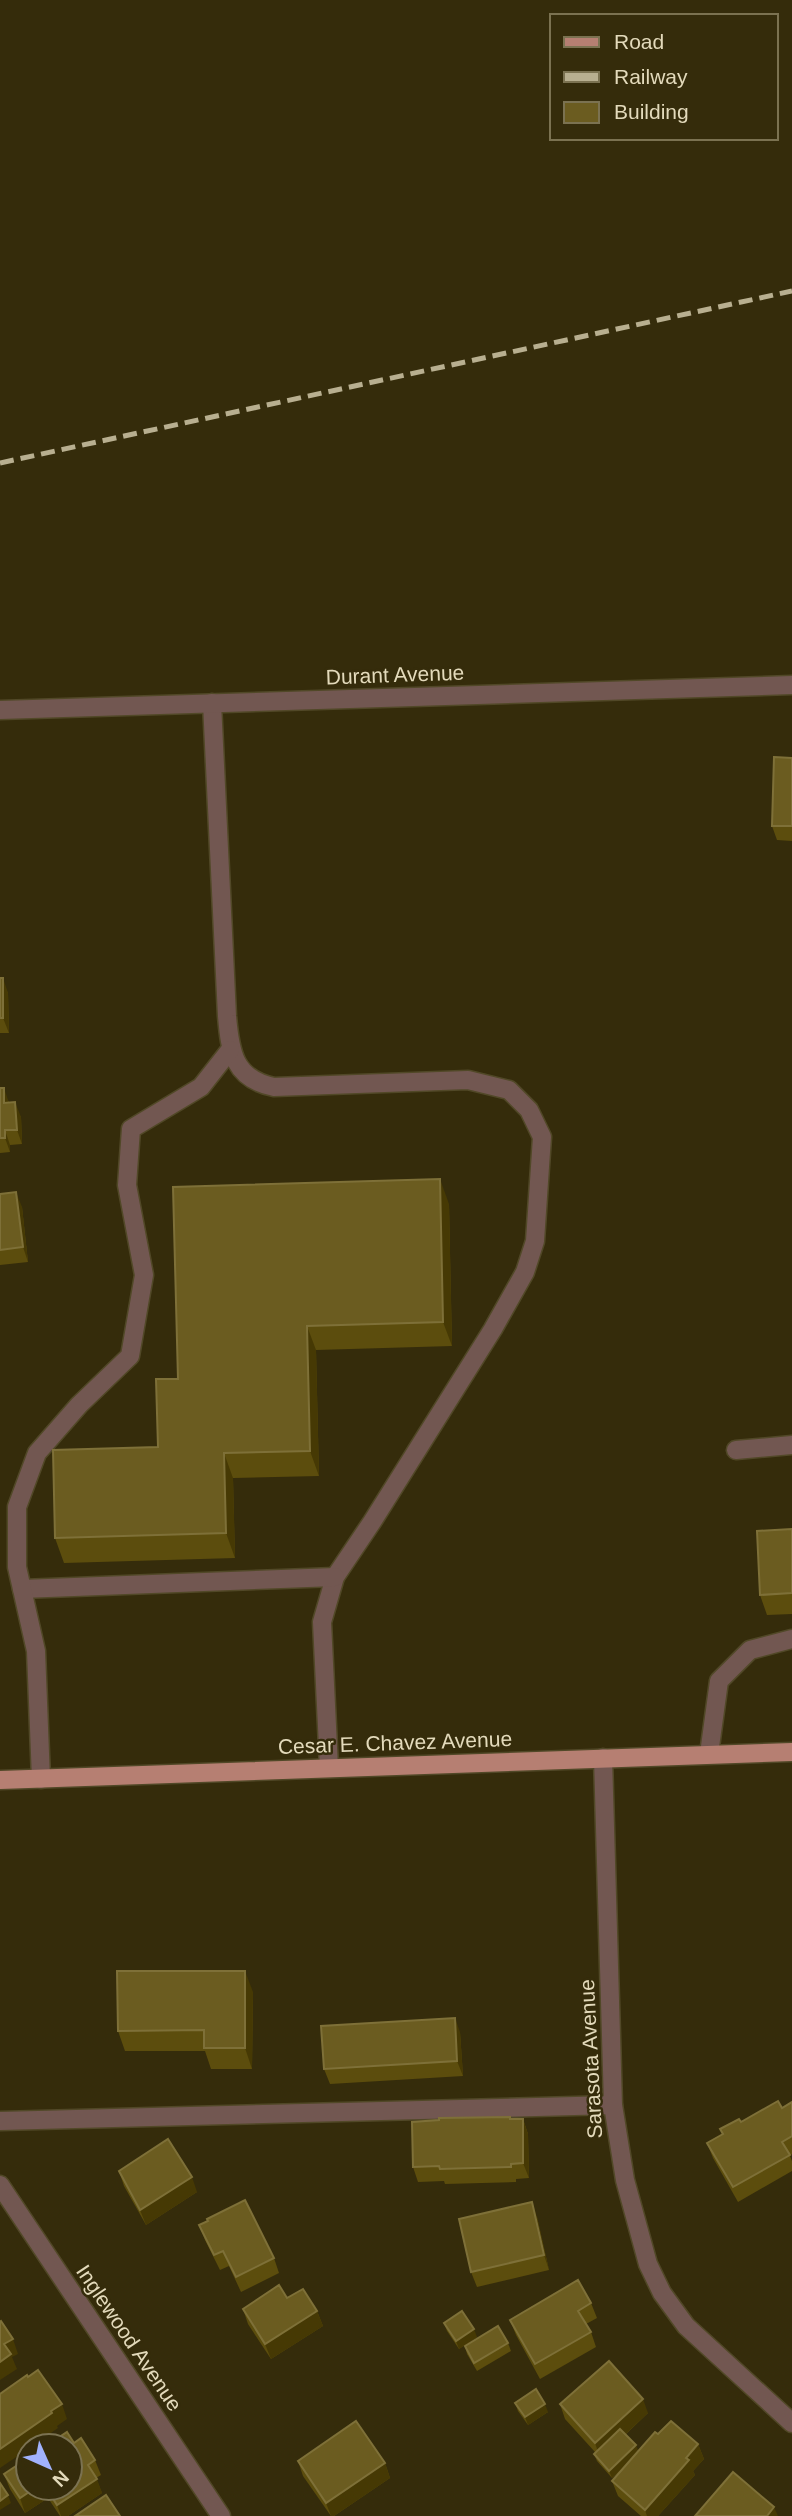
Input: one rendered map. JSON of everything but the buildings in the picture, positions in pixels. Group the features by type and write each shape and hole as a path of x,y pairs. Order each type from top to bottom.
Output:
{"main road":[{"name":"Cesar E. Chavez Avenue","path":"0,1780 792,1752"}],"street":[{"name":"Durant Avenue","path":"0,710 792,685"},
{"path":"212,704 230,1050 245,1074 257,1083 274,1087 468,1080 509,1090 529,1110 542,1137 535,1241 525,1272 486,1340 335,1577 322,1622 329,1768"},
{"path":"41,1779 36,1651 17,1567 17,1507 37,1453 79,1405 130,1356 144,1275 127,1185 131,1129 201,1087 230,1050"},
{"path":"737,1450 792,1445"},
{"path":"22,1589 335,1577"},
{"path":"709,1754 719,1681 750,1650 792,1639"},
{"name":"Sarasota Avenue","path":"603,1758 613,2105 625,2179 648,2264 662,2293 686,2326 792,2423"},
{"path":"0,2121 613,2105"},
{"name":"Inglewood Avenue","path":"0,2185 221,2516"}],"railway":[{"path":"0,463 792,291"}]}
